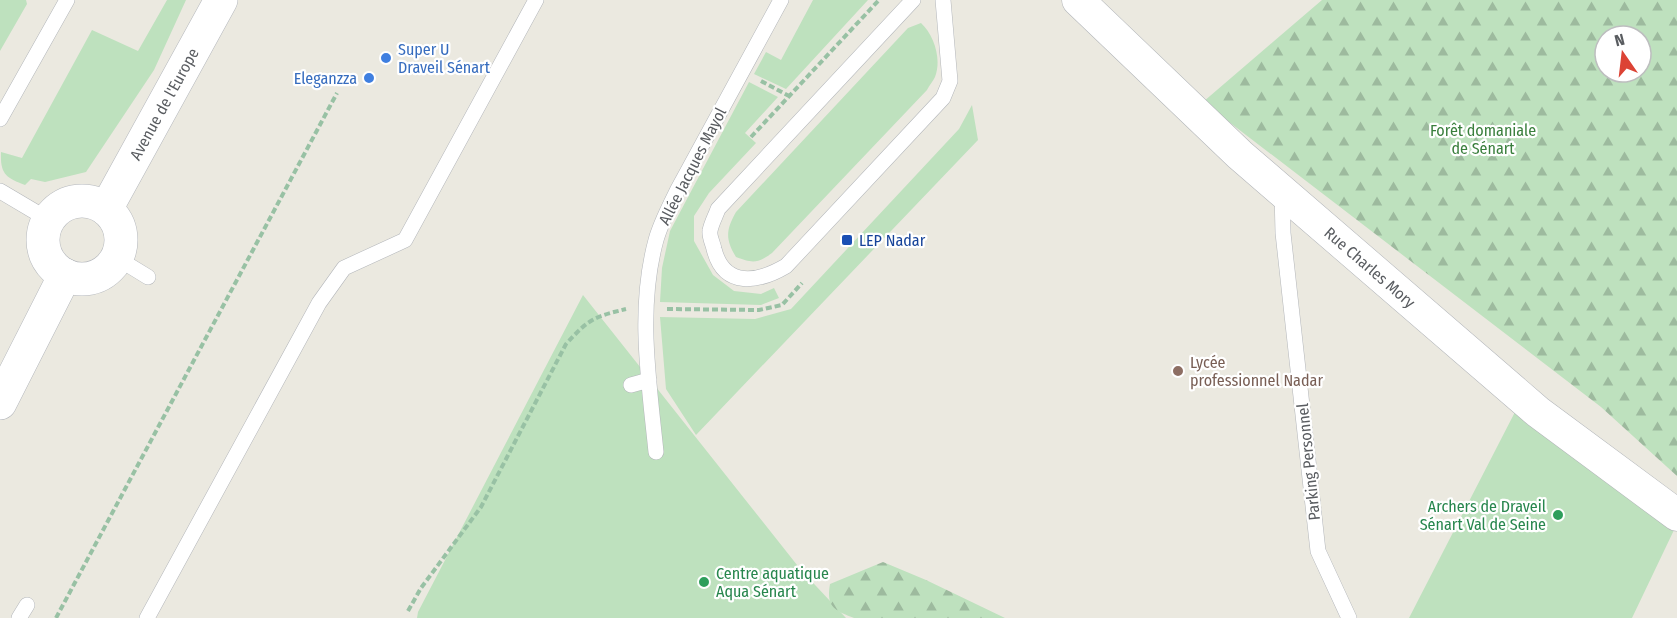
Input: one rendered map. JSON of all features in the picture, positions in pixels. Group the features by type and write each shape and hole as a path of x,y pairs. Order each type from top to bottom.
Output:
{"main road":[{"name":"Avenue de l'Europe","path":"106,209 221,0"},
{"path":"82,201 94,203 106,209 114,216 122,237 117,258 110,268 88,278 76,279 64,275 54,267 47,256 44,232 49,220 57,210 69,203 82,201"},
{"path":"0,403 64,275"}],"street":[{"name":"Rue Charles Mory","path":"1078,0 1240,156 1538,412 1677,515"}],"lane":[{"path":"0,119 67,0"},
{"path":"147,618 319,303 344,268 405,240 536,0"},
{"name":"Allée Jacques Mayol","path":"656,452 645,309 648,273 656,238 666,214 781,0"},
{"path":"913,0 718,209 710,232 716,256 728,273 746,280 768,276 786,266 944,98 950,81 943,0"},
{"path":"0,190 49,220"},
{"name":"Parking Personnel","path":"1282,192 1283,233 1318,551 1349,618"},
{"path":"117,258 148,277"},
{"path":"631,385 649,380"}],"path":[{"path":"751,137 879,0"},
{"path":"742,71 789,96"},
{"path":"56,618 337,93"},
{"path":"408,611 421,588 481,507 566,344 583,326 597,316 629,309 759,310 782,305 805,280"}],"green space":[{"path":"0,0 26,0 27,4 0,51"},
{"path":"167,0 186,0 154,70 86,172 45,182 31,179 25,185 9,177 3,170 1,152 22,158 92,30 138,51"},
{"path":"813,0 868,0 786,89 754,74 766,52 781,60"},
{"name":"Forêt domaniale de Sénart","path":"1322,0 1677,0 1677,476 1601,407 1203,102"},
{"path":"921,23 930,34 936,48 938,63 935,77 927,90 772,253 754,261 736,257 728,234 736,212 908,28"},
{"path":"749,82 778,97 745,133 756,143 709,193 694,216 694,241 713,275 734,291 761,294 774,288 779,298 761,305 660,302 662,268 670,231"},
{"path":"972,105 978,140 696,435 666,389 660,317 755,319 791,309 959,129"},
{"path":"583,295 801,570 846,618 417,618 418,612"},
{"name":"Archers de Draveil Sénart Val de Seine","path":"1515,412 1674,530 1632,618 1409,618"},
{"path":"883,562 1005,618 854,618 833,607 829,598 830,584"}],"place":[{"name":"Super U Draveil Sénart","path":"386,58"},
{"name":"Eleganzza","path":"369,78"},
{"name":"LEP Nadar","path":"847,240"},
{"name":"Lycée professionnel Nadar","path":"1178,371"},
{"name":"Archers de Draveil Sénart Val de Seine","path":"1558,515"},
{"name":"Centre aquatique Aqua Sénart","path":"704,582"}]}
